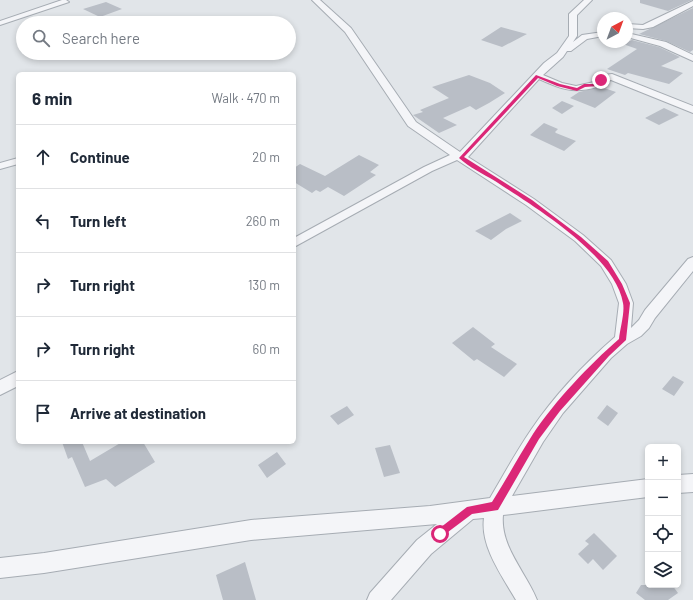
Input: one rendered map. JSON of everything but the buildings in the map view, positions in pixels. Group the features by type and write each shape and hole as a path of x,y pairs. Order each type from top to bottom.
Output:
{"street":[{"path":"50,0 56,3 65,2"},
{"path":"22,16 73,0"},
{"path":"316,0 348,30 412,124 530,202 579,238 606,263 619,284 626,303 622,340"},
{"path":"560,55 573,36 573,14 588,0"},
{"path":"633,26 643,27 657,23 693,3"},
{"path":"0,23 16,18"},
{"path":"642,38 641,31 643,27"},
{"path":"296,242 428,169 460,157 560,55 582,38 597,35"},
{"path":"633,36 670,46 693,58"},
{"path":"538,76 559,85 577,89 584,86 596,85 607,77 612,77 648,90 693,110"},
{"path":"0,166 16,162"},
{"path":"527,600 496,542 493,523 495,506 537,436 557,408 606,354 622,340 636,332 644,324 650,314 693,262"},
{"path":"0,388 16,379"},
{"path":"681,484 693,483"},
{"path":"0,568 44,563 251,530 430,515 645,488"},
{"path":"377,600 424,547 470,510"}],"route":[{"path":"440,534 470,510 495,506 537,436 557,408 606,354 622,340 626,303 619,284 606,263 579,238 530,202 461,158 538,76 559,85 577,89 584,86 596,85 601,80"}]}
